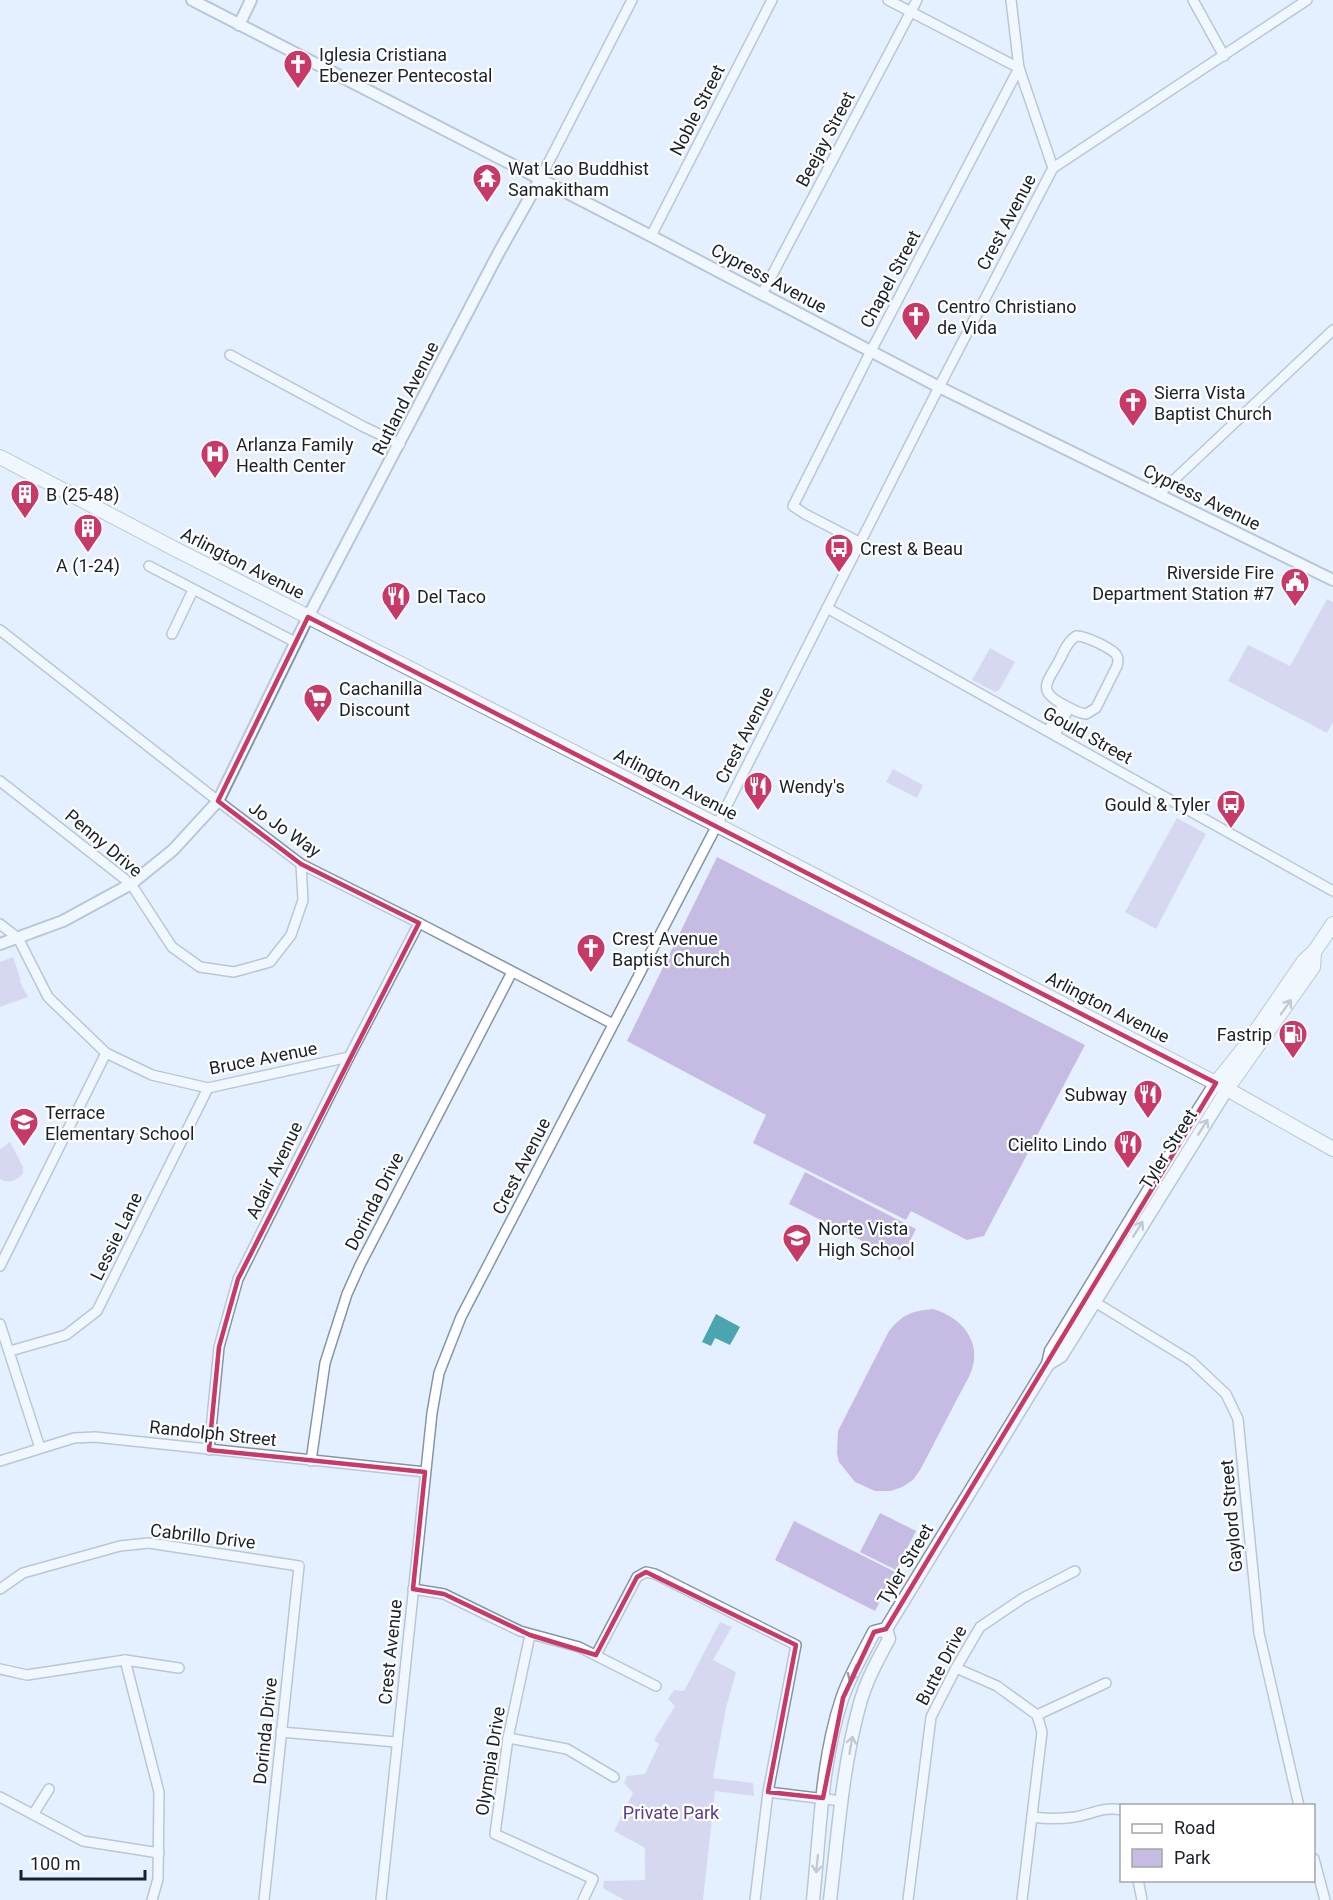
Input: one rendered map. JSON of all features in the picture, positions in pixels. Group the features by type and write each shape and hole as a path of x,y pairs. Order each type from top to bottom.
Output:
{"main road":[{"name":"Arlington Avenue","path":"0,457 1222,1086 1333,1149"},
{"name":"Tyler Street","path":"813,1900 823,1798 833,1732 854,1670 874,1632 886,1629 1048,1364 1061,1356 1089,1299 1156,1176 1222,1086 1245,1047 1304,961 1314,952 1333,924"},
{"name":"Tyler Street","path":"830,1900 851,1742 859,1706 871,1672 889,1639 886,1629"}],"street":[{"name":"Cypress Avenue","path":"192,0 939,387 1333,580"},
{"path":"239,25 251,0"},
{"name":"Rutland Avenue","path":"0,944 63,921 131,884 173,850 218,801 295,642 632,0"},
{"name":"Noble Street","path":"651,236 772,0"},
{"path":"888,0 1019,68"},
{"name":"Beejay Street","path":"762,294 917,0"},
{"path":"1011,0 1019,68 1053,168"},
{"path":"1194,0 1224,56"},
{"name":"Crest Avenue","path":"381,1900 396,1742 435,1394 439,1373 461,1317 717,825 1053,168 1307,0"},
{"name":"Chapel Street","path":"861,543 793,506 1019,68"},
{"path":"1159,494 1333,330"},
{"path":"230,355 356,423 400,444"},
{"path":"149,566 295,642"},
{"path":"172,633 194,590"},
{"name":"Gould Street","path":"827,608 1333,891"},
{"name":"Jo Jo Way","path":"0,630 301,864 613,1024"},
{"path":"1085,636 1115,653 1117,666 1096,708 1089,714 1082,714 1066,706 1050,698 1046,693 1047,682 1074,637 1085,636"},
{"path":"1051,733 1066,706"},
{"name":"Penny Drive","path":"0,781 131,884 172,947 200,967 234,972 270,962 291,935 303,900 301,864"},
{"name":"Adair Avenue","path":"209,1449 219,1347 238,1279 419,923"},
{"name":"Bruce Avenue","path":"0,924 18,938 48,997 106,1053 152,1075 208,1088 349,1057"},
{"name":"Dorinda Drive","path":"312,1461 325,1362 347,1294 512,972"},
{"path":"0,1266 106,1053"},
{"name":"Lessie Lane","path":"10,1351 66,1335 97,1311 208,1088"},
{"name":"Gaylord Street","path":"1089,1299 1191,1360 1226,1394 1238,1419 1258,1633 1299,1804"},
{"path":"0,1324 40,1448"},
{"name":"Randolph Street","path":"0,1461 74,1438 95,1437 425,1472"},
{"name":"Cabrillo Drive","path":"1,1588 23,1573 120,1546 149,1544 299,1566"},
{"name":"Dorinda Drive","path":"264,1900 299,1566"},
{"path":"596,1655 637,1577 646,1572 655,1574 796,1645 768,1792 755,1900"},
{"name":"Butte Drive","path":"908,1900 932,1717 956,1668 980,1627 1023,1598 1075,1572"},
{"path":"413,1589 444,1594 530,1635 564,1642 596,1655 656,1686"},
{"name":"Olympia Drive","path":"530,1635 508,1738 495,1834 593,1879 583,1900"},
{"path":"125,1660 159,1792 158,1879 152,1900"},
{"path":"0,1669 27,1675 125,1660 179,1668"},
{"path":"956,1668 997,1686 1037,1715 1042,1732 1022,1900"},
{"path":"1037,1715 1106,1683"},
{"path":"281,1732 396,1742"},
{"path":"508,1738 567,1749 614,1777"},
{"path":"34,1813 49,1789"},
{"path":"768,1792 842,1801"},
{"path":"0,1797 83,1840 159,1853"},
{"path":"1032,1817 1058,1819 1077,1817 1110,1807 1120,1810"},
{"path":"1315,1863 1325,1900"},
{"path":"1138,1882 1142,1900"}],"highlighted area":[{"path":"308,617 1216,1083 886,1629 874,1632 843,1698 823,1798 768,1792 796,1645 646,1572 637,1577 596,1655 530,1635 444,1594 413,1589 425,1472 209,1450 219,1347 238,1279 419,923 301,864 218,801"}],"green space":[{"path":"1327,599 1333,602 1333,722 1327,733 1228,681 1248,645 1290,666"},
{"path":"990,648 1015,662 999,690 995,692 972,680"},
{"path":"893,769 923,785 917,798 886,782"},
{"path":"1177,818 1206,834 1156,929 1125,912"},
{"path":"717,857 1085,1045 984,1236 967,1240 911,1211 906,1220 753,1143 766,1115 627,1041"},
{"path":"13,957 21,981 18,982 28,997 0,1007 0,962"},
{"path":"10,1142 23,1167 23,1174 15,1180 6,1181 0,1179 0,1149"},
{"path":"805,1172 916,1229 900,1260 789,1204"},
{"path":"933,1309 952,1318 967,1332 974,1351 971,1372 913,1480 891,1491 875,1491 855,1482 839,1462 838,1431 889,1331 908,1314"},
{"path":"880,1513 916,1531 896,1570 860,1552"},
{"path":"794,1521 895,1572 875,1611 775,1560"},
{"name":"Private Park","path":"720,1622 732,1627 713,1660 736,1672 726,1708 713,1778 753,1783 754,1796 715,1791 703,1900 624,1900 603,1888 604,1881 645,1880 645,1848 614,1831 633,1793 624,1783 627,1776 645,1774 659,1744 654,1740 675,1706 668,1699 674,1690 684,1691"}],"water":[{"path":"716,1314 740,1327 730,1345 715,1338 711,1346 702,1342"}],"place":[{"name":"Iglesia Cristiana Ebenezer Pentecostal","path":"298,90"},
{"name":"Wat Lao Buddhist Samakitham","path":"487,204"},
{"name":"Centro Christiano de Vida","path":"916,342"},
{"name":"Sierra Vista Baptist Church","path":"1133,428"},
{"name":"Arlanza Family Health Center","path":"215,480"},
{"name":"B (25-48)","path":"25,520"},
{"name":"A (1-24)","path":"88,554"},
{"name":"Crest & Beau","path":"839,574"},
{"name":"Riverside Fire Department Station #7","path":"1295,608"},
{"name":"Del Taco","path":"396,622"},
{"name":"Cachanilla Discount","path":"318,724"},
{"name":"Wendy's","path":"758,812"},
{"name":"Gould & Tyler","path":"1231,830"},
{"name":"Crest Avenue Baptist Church","path":"591,974"},
{"name":"Fastrip","path":"1293,1060"},
{"name":"Subway","path":"1148,1120"},
{"name":"Terrace Elementary School","path":"24,1148"},
{"name":"Cielito Lindo","path":"1128,1170"},
{"name":"Norte Vista High School","path":"797,1264"}]}
